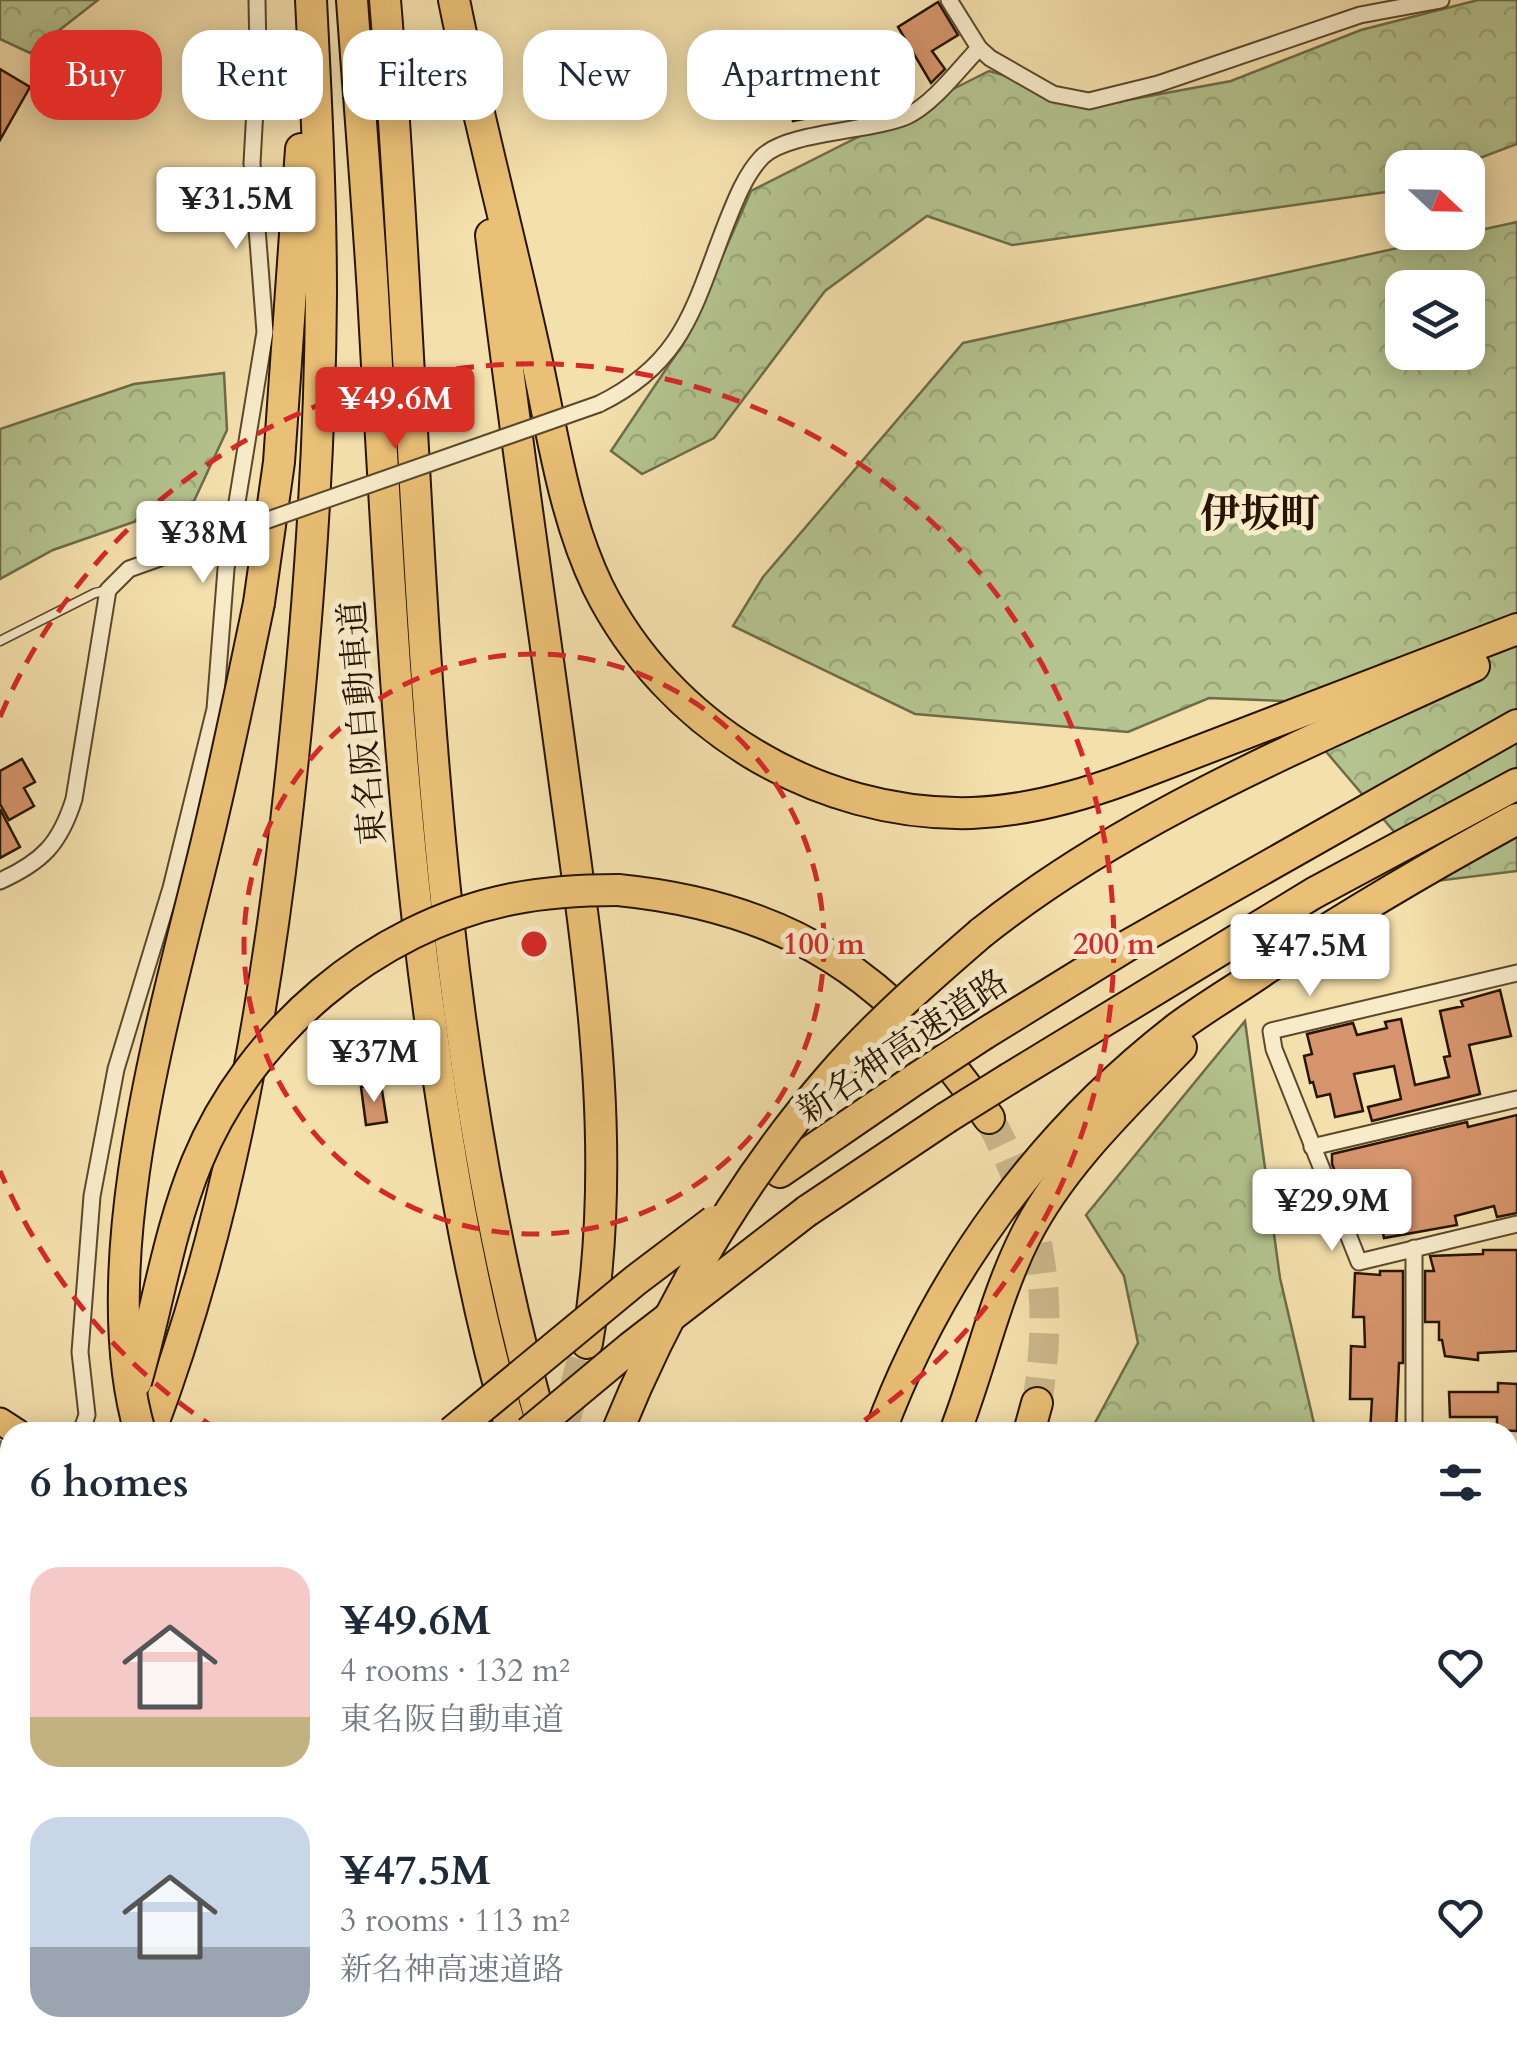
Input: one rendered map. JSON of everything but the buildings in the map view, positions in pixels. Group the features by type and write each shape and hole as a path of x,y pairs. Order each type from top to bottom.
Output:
{"highway":[{"path":"137,1422 126,1349 130,1216 155,1058 227,762 271,534 311,0"},
{"path":"154,1422 187,1329 235,1145 274,919 296,736 318,441 321,294 311,0"},
{"name":"東名阪自動車道","path":"352,0 412,879 461,1219 509,1422"},
{"name":"東名阪自動車道","path":"385,0 444,868 464,1041 490,1203 523,1360 541,1422"},
{"path":"454,0 460,30"},
{"path":"477,120 586,929 599,1074 602,1214 587,1343"},
{"path":"479,120 562,479 598,585 651,668 684,703 732,740 788,772 862,802 900,809 975,813 1051,802 1126,779 1517,629"},
{"path":"622,1422 687,1280 756,1171 833,1073 921,985 981,933 1136,828 1517,646"},
{"name":"新名神高速道路","path":"464,1422 636,1280 780,1172 984,1034 1125,947 1517,725"},
{"path":"540,1422 807,1212 946,1118 1314,893 1517,784"},
{"path":"884,1422 900,1380 957,1270 1026,1174 1101,1094 1178,1027 1268,968 1517,819"},
{"path":"122,1422 185,1196 198,1160 232,1094 280,1032 346,974 444,920 512,899 618,890 699,901 776,927 848,966 912,1020 938,1048 989,1118"},
{"path":"958,1422 1010,1271 1028,1232 1058,1186 1159,1069 1268,968"}],"street":[{"path":"85,1422 88,1415 80,1352 92,1196 116,1069 170,888 214,709 226,569 265,332 252,164 257,0"},
{"path":"949,0 980,48 1025,81 1052,94 1089,102 1158,84 1360,16 1441,0"},
{"path":"0,882 45,855 66,825 74,800 108,590 129,569 599,404 643,378 682,336 733,208 748,177 766,153 795,141 894,121 916,112 980,48"},
{"path":"1517,973 1271,1031 1274,1049 1359,1262 1517,1224"},
{"path":"1312,1148 1517,1098"},
{"path":"1414,1248 1414,1422"}],"lane":[{"path":"0,641 94,593 108,590"}],"green space":[{"path":"0,0 98,0 60,30 30,30 30,53 0,39"},
{"path":"1478,0 1517,0 1517,144 1485,156 1485,150 1385,150 1385,192 1012,245 927,216 825,291 714,438 642,474 611,451 685,341 751,191 892,120 915,120 915,108 989,71 1106,104 1231,81 1361,30"},
{"path":"1517,222 1517,871 1436,881 1283,701 1209,698 1128,732 915,714 733,626 763,577 963,343 1389,250 1485,250 1485,229"},
{"path":"224,373 227,430 194,501 53,550 0,579 0,429 134,384"},
{"path":"1245,1021 1280,1278 1314,1422 1095,1422 1138,1343 1124,1276 1086,1215"}],"tunnel":[{"path":"989,1118 1021,1188 1039,1256 1044,1327 1037,1403"},
{"path":"565,1422 587,1343"}],"district":[{"name":"伊坂町","path":"1260,513"}]}
